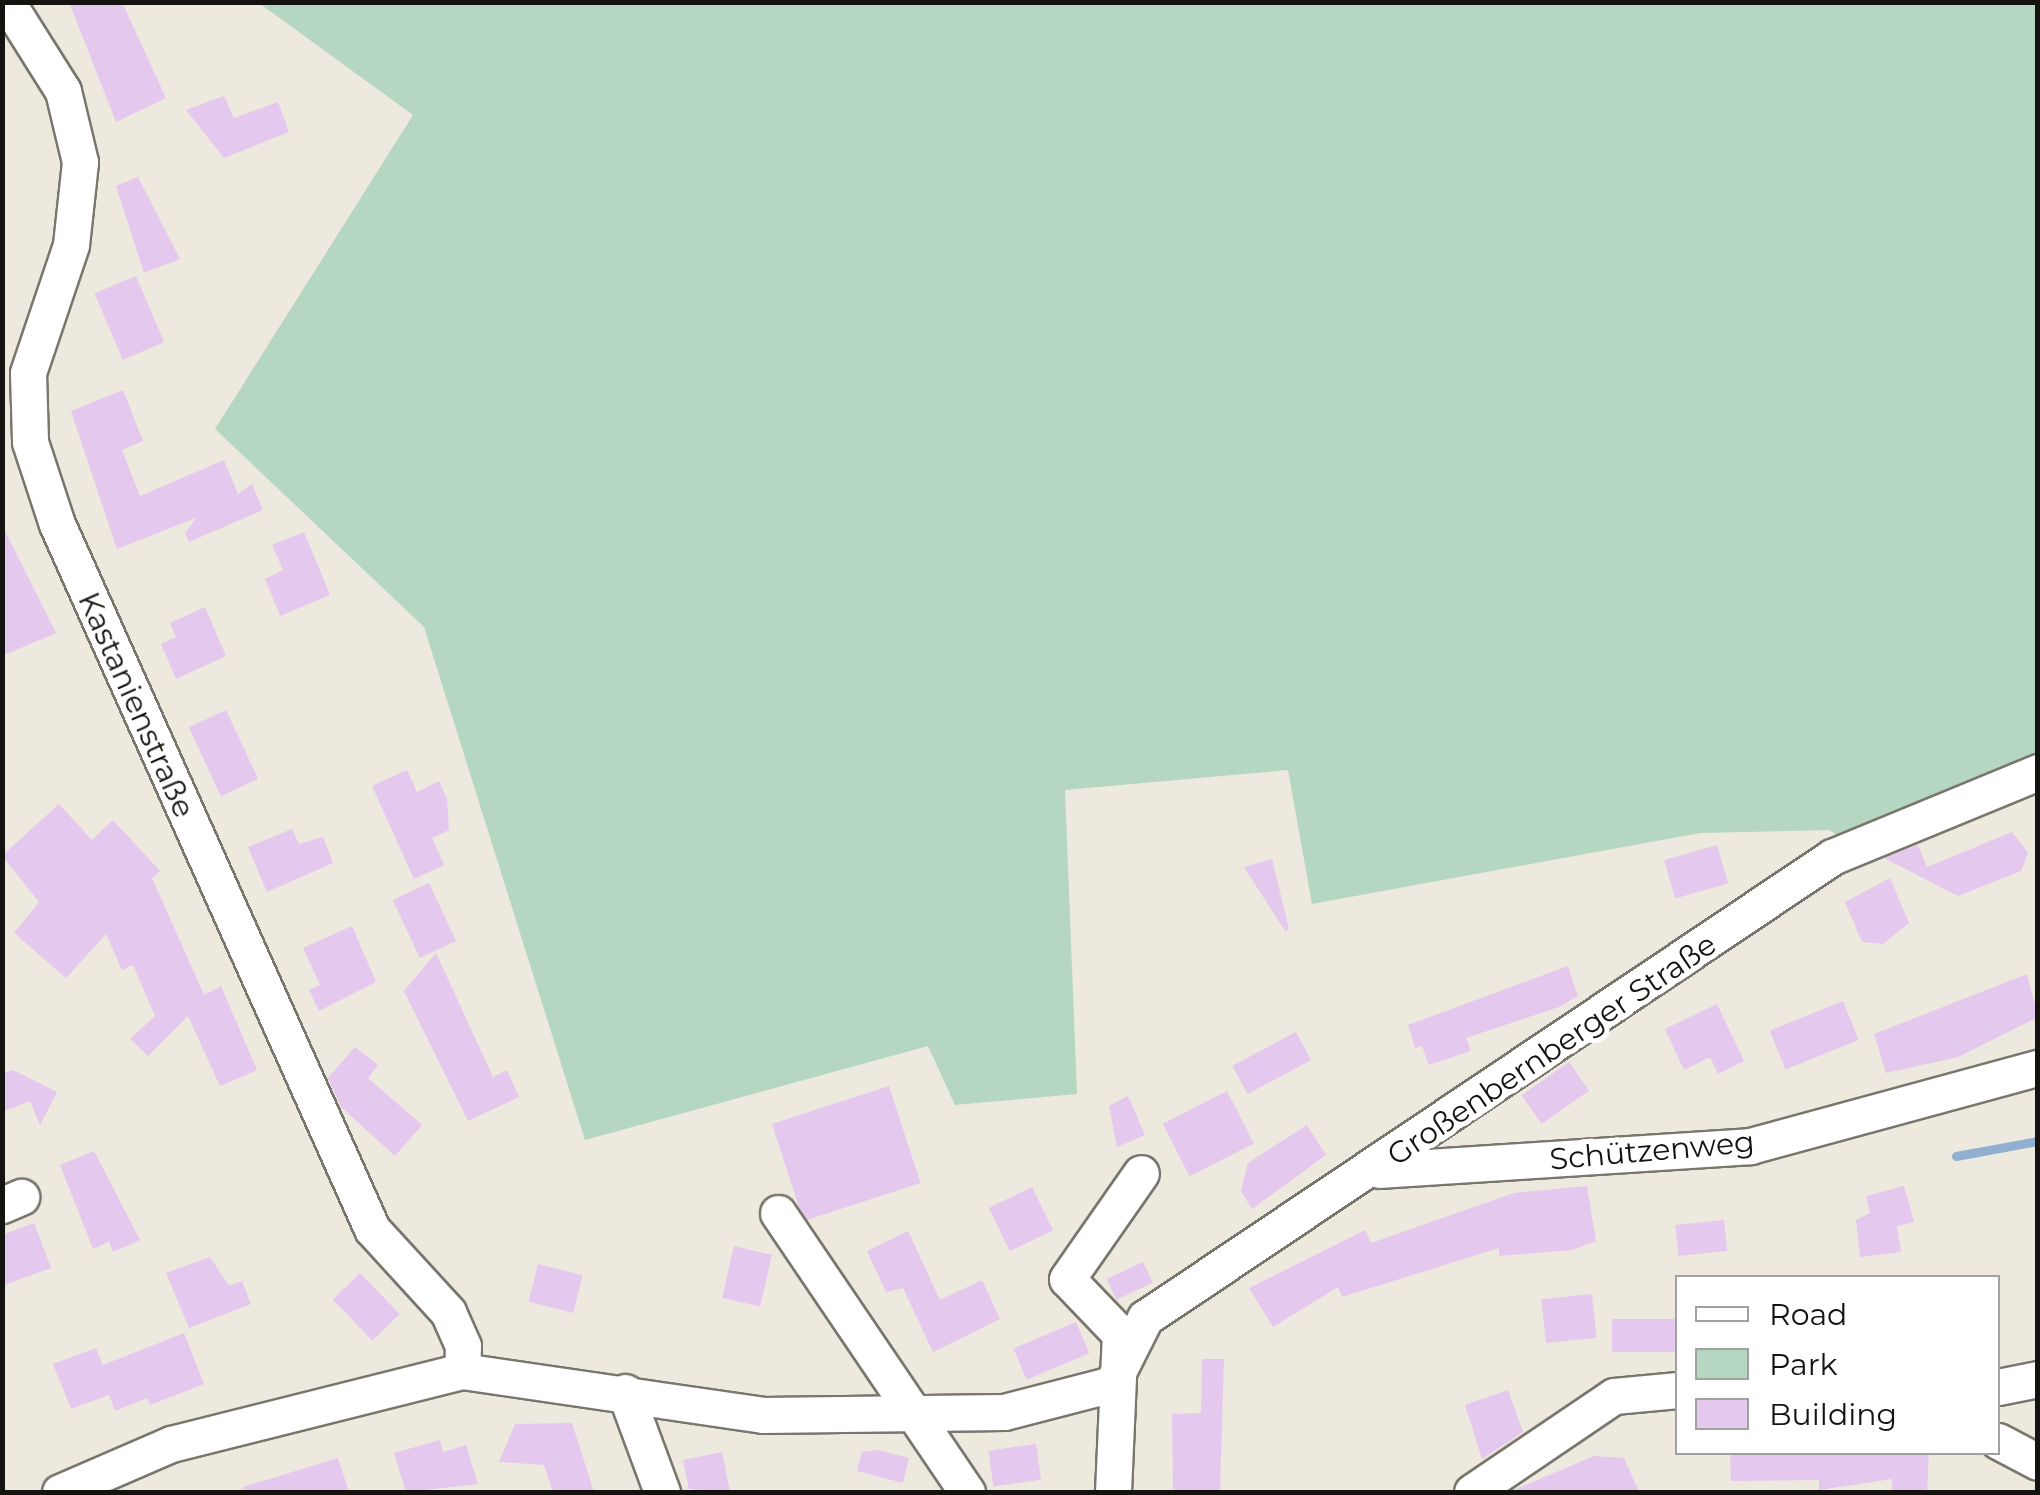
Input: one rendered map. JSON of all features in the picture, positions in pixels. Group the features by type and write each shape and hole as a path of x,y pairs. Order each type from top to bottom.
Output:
{"street":[{"name":"Kastanienstraße","path":"7,2 63,91 80,162 71,245 28,373 30,442 57,524 372,1228 448,1312 463,1346 462,1371"},
{"name":"Großenbernberger Straße","path":"1112,1384 1145,1318 1376,1170 1832,858 2038,772"},
{"name":"Schützenweg","path":"1376,1170 1750,1146 2038,1068"},
{"name":"Großenbernberger Straße","path":"1113,1492 1112,1384 1120,1334 1067,1279 1140,1174"},
{"path":"778,1213 967,1492"},
{"path":"60,1492 170,1444 462,1371 763,1415 914,1417 1004,1412 1112,1384"},
{"path":"2000,1387 2038,1380"},
{"path":"1472,1492 1614,1396 1675,1390"},
{"path":"624,1392 662,1492"},
{"path":"2000,1442 2038,1462"}],"green space":[{"path":"259,3 2037,3 2037,764 1852,844 1829,830 1700,833 1312,904 1288,770 1065,790 1077,1094 955,1105 928,1046 585,1140 424,627 215,429 413,115"}],"building":[{"path":"69,2 122,2 166,98 116,122"},
{"path":"224,96 234,118 278,102 289,132 224,158 186,110"},
{"path":"138,177 180,259 144,273 116,186"},
{"path":"136,276 164,342 123,360 95,294"},
{"path":"123,390 143,441 122,450 140,496 224,460 238,494 252,484 263,510 189,542 185,533 196,518 117,549 71,411"},
{"path":"2,525 56,633 2,656"},
{"path":"304,532 330,595 280,616 265,579 283,570 272,545"},
{"path":"205,607 226,656 176,679 161,644 176,637 170,623"},
{"path":"226,710 258,779 221,796 189,727"},
{"path":"407,770 417,792 439,781 447,799 449,830 432,838 444,865 414,879 372,786"},
{"path":"59,804 92,840 113,820 160,871 152,878 204,995 221,986 257,1070 220,1086 188,1016 148,1056 130,1039 155,1016 133,965 122,970 106,934 66,978 14,933 39,902 2,856"},
{"path":"292,829 299,844 323,837 333,863 267,892 248,847"},
{"path":"2012,832 2028,853 2021,871 1958,896 1884,858 1918,845 1927,867"},
{"path":"1717,845 1728,883 1675,899 1664,860"},
{"path":"1272,859 1289,929 1285,931 1244,867"},
{"path":"1890,878 1909,923 1883,944 1862,942 1845,902"},
{"path":"429,883 456,941 420,958 393,900"},
{"path":"352,926 376,982 319,1011 309,990 320,985 303,948"},
{"path":"436,953 493,1077 507,1070 519,1097 468,1121 404,991"},
{"path":"1568,966 1578,996 1559,1007 1466,1038 1471,1051 1429,1065 1422,1046 1415,1048 1408,1025"},
{"path":"2027,974 2038,1017 1958,1057 1886,1073 1874,1034"},
{"path":"1843,1001 1859,1040 1785,1070 1770,1031"},
{"path":"1717,1004 1744,1061 1718,1074 1710,1057 1684,1070 1665,1029"},
{"path":"1296,1032 1311,1060 1247,1094 1232,1066"},
{"path":"355,1047 378,1065 368,1078 422,1125 395,1156 341,1107 328,1078"},
{"path":"1569,1062 1589,1091 1542,1124 1521,1095"},
{"path":"13,1070 57,1092 40,1125 30,1101 2,1112 2,1074"},
{"path":"889,1086 921,1183 804,1221 772,1124"},
{"path":"1227,1091 1254,1144 1190,1176 1163,1124"},
{"path":"1128,1096 1145,1135 1117,1147 1109,1106"},
{"path":"1307,1125 1326,1155 1252,1209 1241,1191 1248,1163"},
{"path":"94,1151 140,1240 113,1252 109,1242 93,1249 60,1165"},
{"path":"1587,1186 1596,1241 1572,1250 1499,1256 1499,1248 1342,1297 1338,1287 1273,1327 1249,1288 1365,1230 1371,1243 1514,1193"},
{"path":"1904,1186 1914,1222 1897,1226 1901,1252 1860,1257 1856,1220 1870,1213 1866,1196"},
{"path":"1032,1187 1053,1230 1010,1251 989,1208"},
{"path":"1724,1220 1727,1251 1679,1256 1675,1225"},
{"path":"34,1223 51,1268 2,1286 2,1235"},
{"path":"908,1231 940,1300 982,1280 1000,1319 933,1352 903,1288 886,1292 867,1251"},
{"path":"734,1246 772,1255 760,1306 722,1298"},
{"path":"210,1257 229,1286 242,1281 251,1304 189,1328 166,1273"},
{"path":"1143,1262 1153,1283 1116,1300 1107,1279"},
{"path":"538,1264 583,1275 573,1313 529,1302"},
{"path":"360,1273 400,1314 372,1340 333,1299"},
{"path":"1592,1294 1597,1338 1546,1343 1541,1299"},
{"path":"1612,1319 1675,1319 1675,1352 1612,1352"},
{"path":"1076,1322 1089,1353 1027,1380 1013,1349"},
{"path":"184,1333 204,1384 150,1405 147,1398 115,1411 109,1395 71,1409 53,1364 96,1348 103,1365"},
{"path":"1202,1359 1224,1359 1220,1492 1173,1492 1172,1414 1201,1413"},
{"path":"1508,1390 1523,1432 1482,1459 1465,1405"},
{"path":"572,1423 594,1492 553,1492 544,1465 499,1462 515,1424"},
{"path":"440,1440 443,1452 466,1445 478,1484 406,1492 394,1453"},
{"path":"1036,1444 1041,1480 993,1486 988,1451"},
{"path":"878,1450 909,1458 903,1483 857,1471 862,1452"},
{"path":"722,1452 730,1492 689,1489 683,1460"},
{"path":"1730,1455 1929,1455 1927,1492 1892,1492 1892,1479 1819,1490 1819,1480 1731,1481"},
{"path":"1594,1456 1624,1458 1639,1492 1509,1492"},
{"path":"338,1458 349,1492 244,1492 243,1487"}],"waterway":[{"path":"1956,1156 2038,1141"}]}
